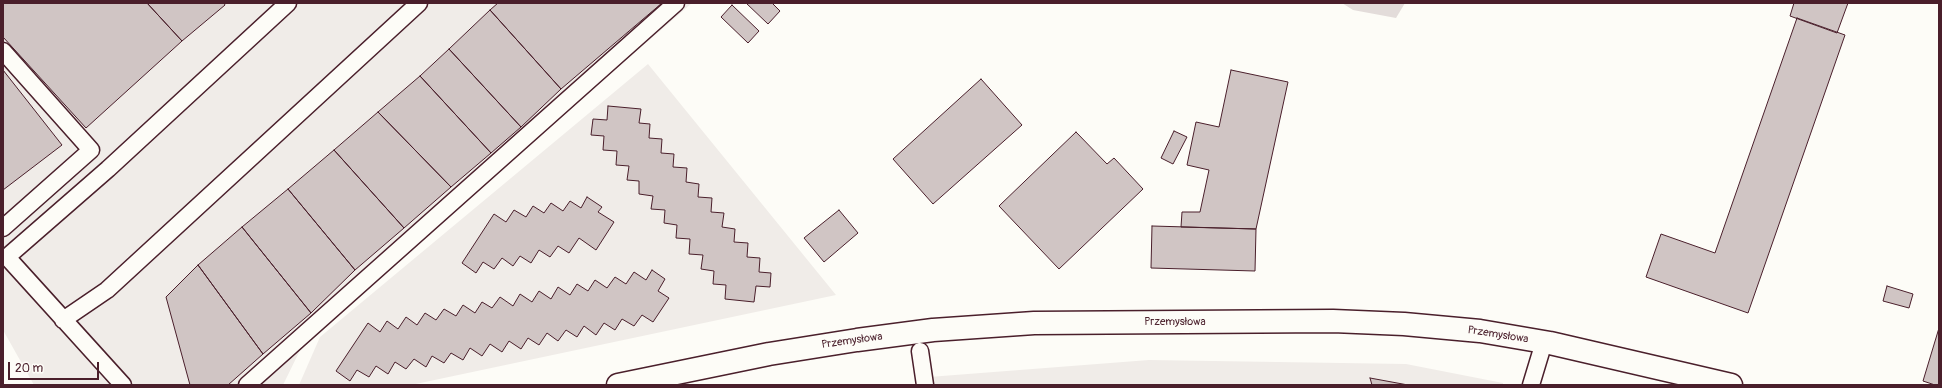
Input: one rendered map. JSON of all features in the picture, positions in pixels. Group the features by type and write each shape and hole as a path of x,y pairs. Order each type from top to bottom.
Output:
{"street":[{"name":"Przemysłowa","path":"618,385 769,354 933,330 1034,324 1333,321 1404,324 1480,332 1544,342 1731,385"}],"lane":[{"path":"123,385 5,255 108,168 288,3"},
{"path":"63,320 107,290 419,3"},
{"path":"247,385 676,3"},
{"path":"3,51 91,150 3,228"},
{"path":"1530,385 1544,342"},
{"path":"920,351 925,385"}],"shaded area":[{"path":"3,3 692,3 306,338 283,385 34,385 3,330"},
{"path":"1342,3 1405,3 1396,18 1353,10"},
{"path":"648,64 836,295 411,385 299,385 320,337"},
{"path":"1149,360 1406,364 1503,383 1503,385 917,385 916,378"}],"building":[{"path":"3,3 147,3 182,41 86,128 3,37"},
{"path":"147,3 224,3 225,5 182,41"},
{"path":"498,3 662,3 561,89 490,10"},
{"path":"746,3 772,3 780,11 768,24"},
{"path":"1794,3 1848,3 1837,33 1790,16"},
{"path":"732,5 759,31 748,43 721,17"},
{"path":"490,10 561,89 521,127 449,49"},
{"path":"1797,18 1845,35 1748,313 1646,277 1661,234 1715,253"},
{"path":"449,49 521,127 491,153 420,76"},
{"path":"3,70 62,145 3,190"},
{"path":"1231,70 1288,82 1256,229 1181,227 1182,212 1200,212 1209,170 1187,165 1196,122 1219,127"},
{"path":"420,76 491,153 451,187 378,112"},
{"path":"981,79 1022,125 933,204 893,159"},
{"path":"608,106 641,109 639,123 650,124 649,138 662,139 661,153 674,154 673,167 687,168 686,182 699,184 698,197 712,198 711,212 724,213 722,227 735,229 734,242 748,243 747,257 760,258 759,272 771,273 770,287 756,286 754,302 725,299 726,285 713,284 714,271 701,269 703,255 689,254 690,239 676,238 677,225 664,223 665,210 651,209 653,196 639,194 639,181 627,180 629,166 616,165 617,151 603,150 604,136 591,135 593,119 607,120"},
{"path":"378,112 451,187 404,228 334,150"},
{"path":"1174,131 1187,137 1173,164 1161,158"},
{"path":"1076,132 1107,164 1114,158 1143,189 1059,269 999,206"},
{"path":"334,150 404,228 355,270 288,189"},
{"path":"288,189 355,270 311,313 242,227"},
{"path":"587,197 602,207 598,212 614,222 596,250 579,238 569,253 558,246 550,257 539,250 531,263 520,256 513,266 502,258 494,269 483,262 476,273 462,263 494,214 506,222 514,210 526,217 533,206 544,213 551,203 563,211 570,201 581,208"},
{"path":"839,210 858,233 824,262 804,238"},
{"path":"1152,226 1256,229 1255,271 1151,268"},
{"path":"242,227 311,313 263,354 198,265"},
{"path":"198,265 263,354 228,385 190,385 166,297"},
{"path":"652,270 665,279 658,291 669,298 653,322 642,315 634,326 622,319 615,330 604,323 596,335 584,326 577,337 566,330 558,341 547,333 539,345 528,338 521,349 509,341 502,352 490,344 482,356 470,348 463,360 451,353 444,363 432,356 426,367 414,359 406,369 395,362 388,374 376,366 369,377 357,370 350,381 336,371 368,323 380,332 387,321 398,329 406,317 417,325 425,313 436,320 444,309 456,316 463,305 475,313 482,302 492,308 500,297 513,306 520,294 532,302 539,291 551,299 558,287 570,295 577,284 588,291 595,280 607,288 615,277 626,284 634,272 646,280"},
{"path":"1887,286 1913,294 1909,308 1883,301"},
{"path":"1939,328 1939,385 1935,385 1923,381"},
{"path":"1370,378 1408,385 1372,385"}]}
